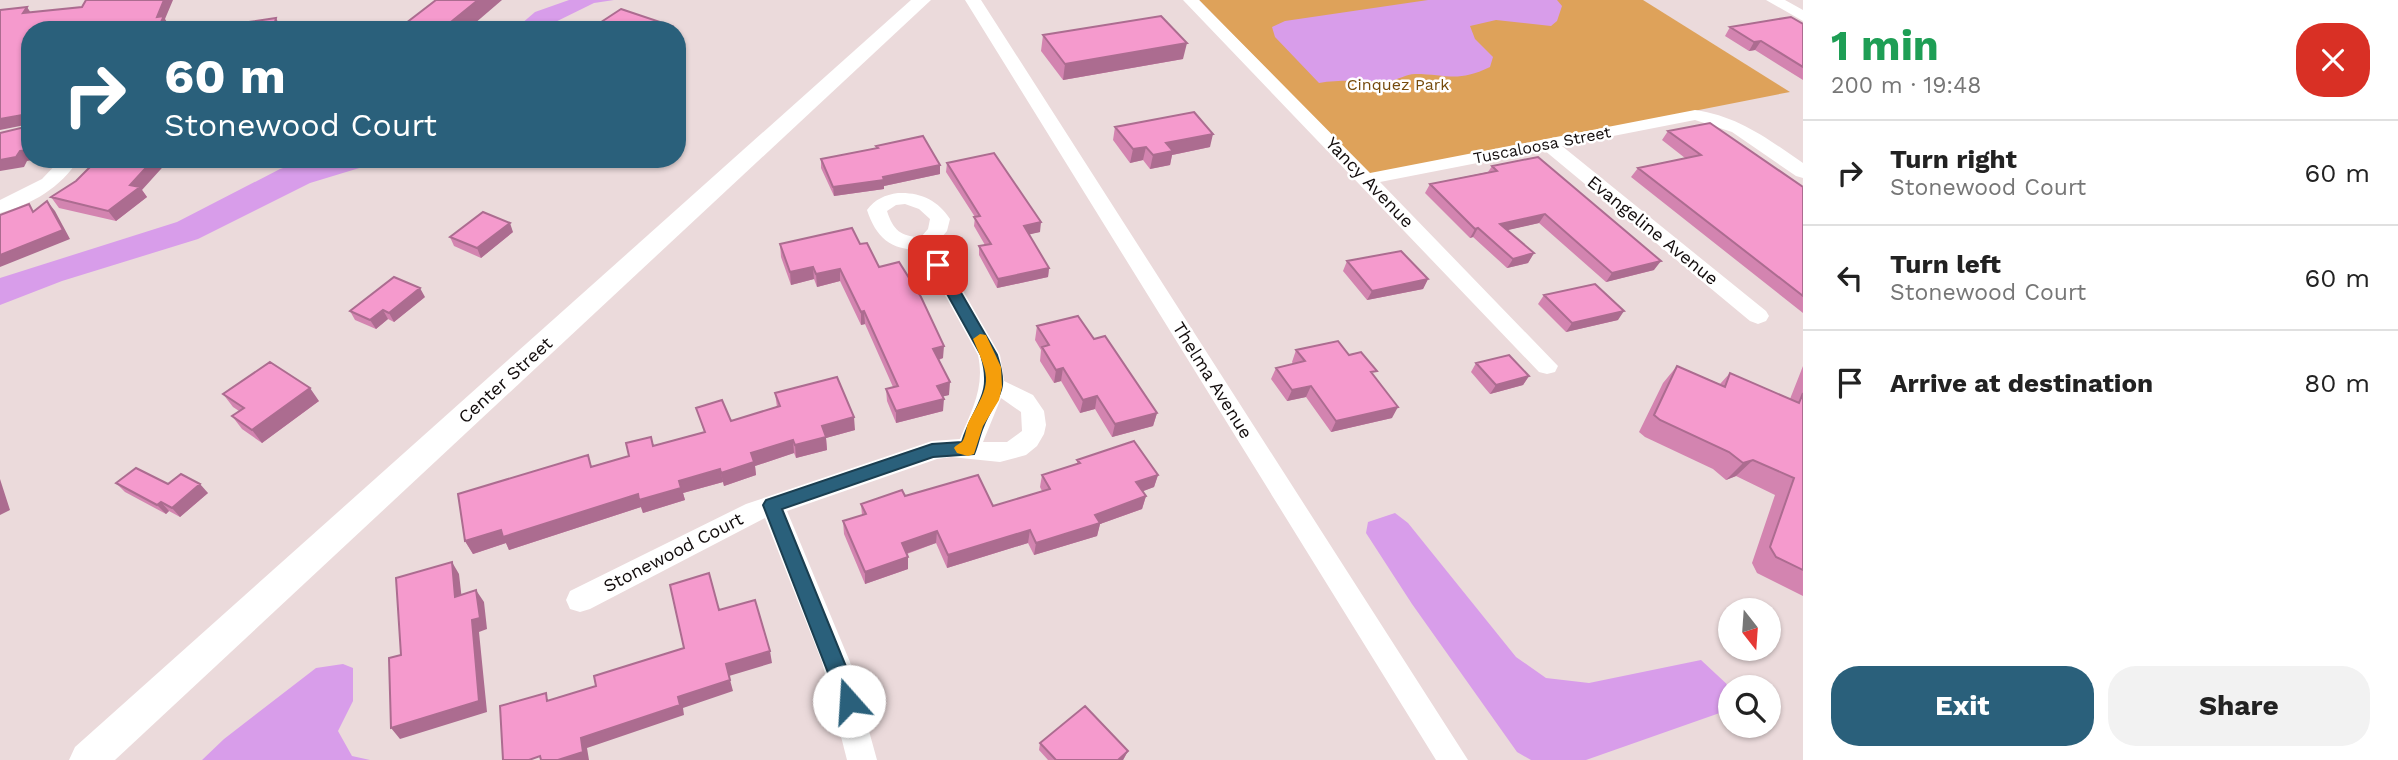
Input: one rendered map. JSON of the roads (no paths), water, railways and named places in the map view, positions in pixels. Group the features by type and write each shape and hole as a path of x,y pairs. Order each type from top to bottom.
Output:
{"street":[{"name":"Center Street","path":"89,760 922,0"},
{"name":"Thelma Avenue","path":"973,0 1452,760"},
{"name":"Yancy Avenue","path":"1191,0 1547,366"},
{"path":"1774,0 1803,16"},
{"name":"Tuscaloosa Street","path":"1368,179 1695,116 1716,117 1732,123 1803,172"},
{"name":"Evangeline Avenue","path":"1548,144 1758,316"},
{"path":"0,207 55,180 64,168"},
{"path":"926,243 989,355 994,387 991,400 975,425 968,449"},
{"name":"Stonewood Court","path":"580,600 737,519 772,505 932,451 950,447 1002,454 1018,449 1030,439 1035,426 1034,413 1026,401 1013,392 994,387"},
{"path":"772,505 844,681 862,760"}],"park label":[{"name":"Cinquez Park","path":"1398,84"}]}
